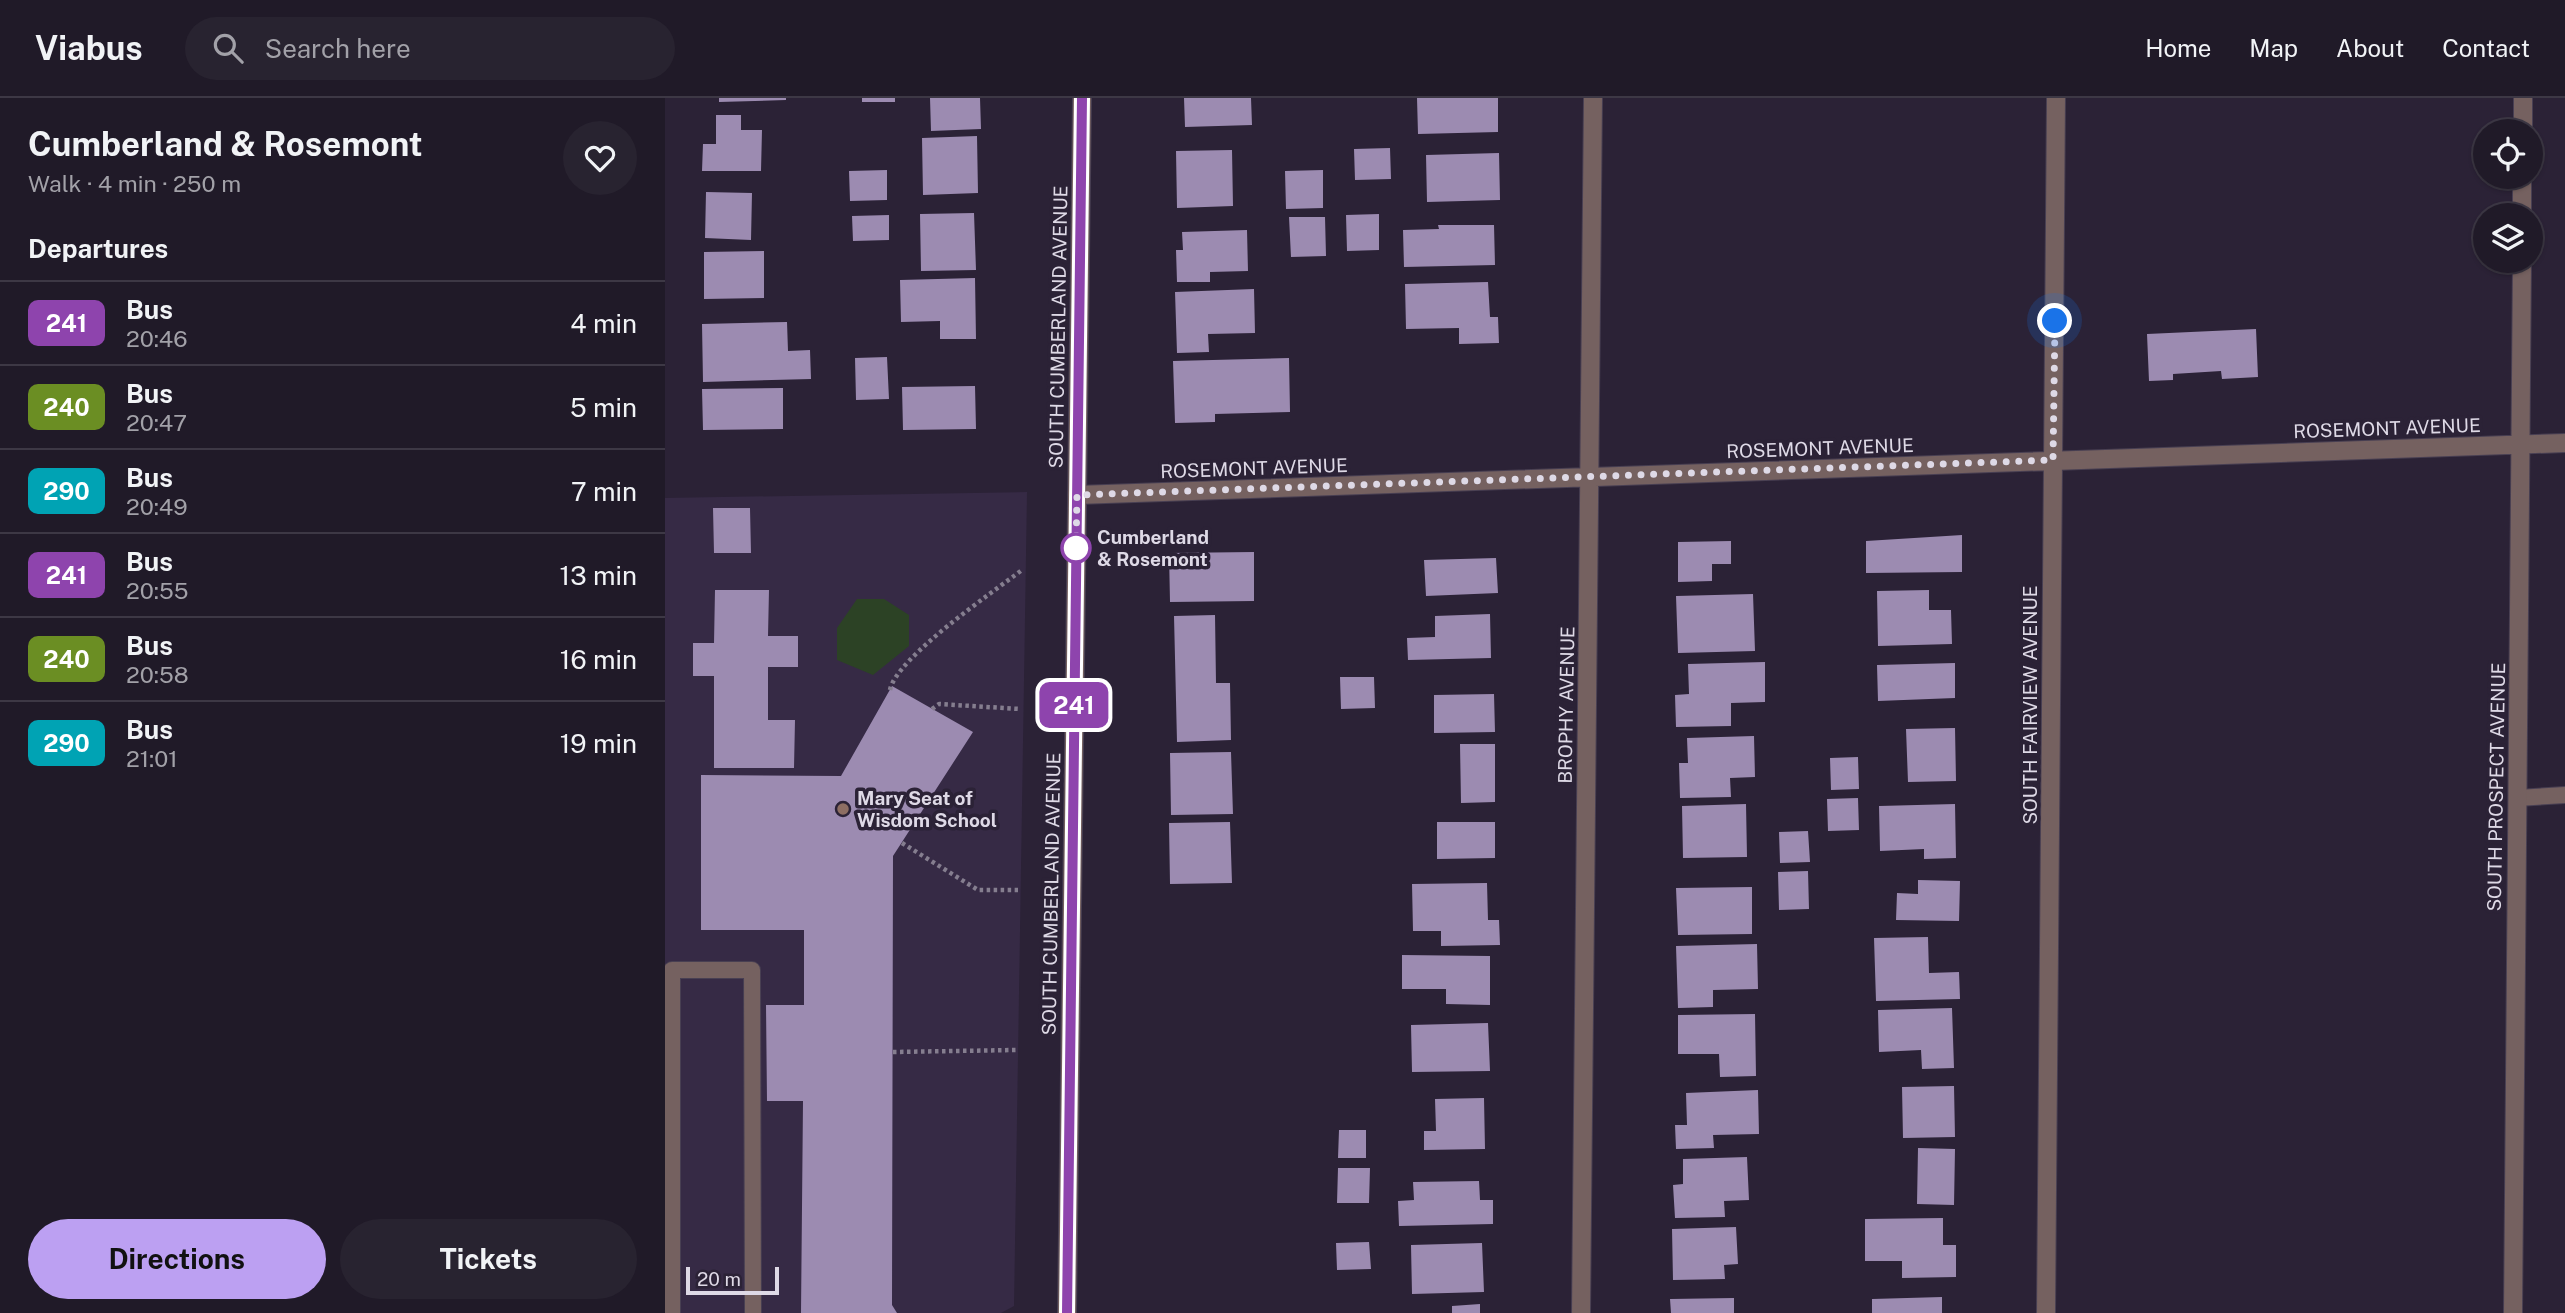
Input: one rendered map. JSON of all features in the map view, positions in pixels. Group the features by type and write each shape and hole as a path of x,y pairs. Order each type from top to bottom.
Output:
{"street":[{"name":"SOUTH CUMBERLAND AVENUE","path":"1067,1313 1082,98"},
{"name":"BROPHY AVENUE","path":"1581,1313 1593,98"},
{"name":"SOUTH FAIRVIEW AVENUE","path":"2046,1313 2056,98"},
{"path":"2523,98 2523,119"},
{"name":"SOUTH PROSPECT AVENUE","path":"2513,1313 2522,273"},
{"name":"ROSEMONT AVENUE","path":"1077,495 2565,443"}],"lane":[{"path":"2517,798 2565,795"},
{"path":"672,1313 672,970 753,970 753,1313"}],"path":[{"path":"890,690 892,680 909,661 958,618 1022,570"},
{"path":"932,709 939,704 1020,709"},
{"path":"902,843 978,890 1018,890"},
{"path":"893,1052 1016,1050"}],"shaded area":[{"name":"Mary Seat of Wisdom School","path":"1027,492 1014,1306 1001,1313 665,1313 665,498"}],"green space":[{"path":"857,599 884,599 909,615 909,646 873,675 837,660 837,628"}],"building":[{"path":"719,98 786,98 786,100 719,102"},
{"path":"862,98 895,98 895,102 862,102"},
{"path":"930,98 980,98 981,129 931,131"},
{"path":"1184,98 1251,98 1252,125 1185,127"},
{"path":"1417,98 1498,98 1498,132 1418,134"},
{"path":"716,115 741,115 741,130 762,130 761,171 702,171 703,144 716,144"},
{"path":"977,136 978,193 923,195 922,138"},
{"path":"1390,148 1391,179 1355,180 1354,149"},
{"path":"1232,150 1233,206 1177,208 1176,151"},
{"path":"1499,153 1500,200 1427,202 1426,155"},
{"path":"887,170 887,200 850,201 849,171"},
{"path":"1323,170 1323,208 1286,209 1285,171"},
{"path":"706,192 752,193 751,240 705,238"},
{"path":"974,213 976,270 921,271 920,214"},
{"path":"1379,214 1379,250 1347,251 1346,215"},
{"path":"889,215 889,240 853,241 852,216"},
{"path":"1289,217 1325,217 1326,256 1291,257"},
{"path":"1438,225 1494,225 1495,265 1404,267 1403,230 1439,229"},
{"path":"1247,230 1248,271 1210,272 1210,282 1177,282 1176,250 1183,250 1182,232"},
{"path":"764,251 764,298 704,299 704,252"},
{"path":"975,278 976,339 940,339 940,321 901,322 900,280"},
{"path":"1488,282 1490,317 1498,317 1499,343 1459,344 1459,328 1406,329 1405,284"},
{"path":"1254,289 1255,333 1208,334 1209,352 1177,353 1175,292"},
{"path":"787,322 788,351 810,350 811,379 703,382 702,324"},
{"path":"2256,329 2258,377 2222,379 2221,371 2173,374 2173,380 2149,381 2147,334"},
{"path":"887,357 889,399 856,400 855,358"},
{"path":"1289,358 1290,412 1215,414 1215,422 1175,423 1173,361"},
{"path":"975,386 976,429 903,430 902,387"},
{"path":"783,388 783,429 703,430 702,389"},
{"path":"713,508 750,508 751,553 714,553"},
{"path":"1962,535 1962,572 1866,573 1866,541"},
{"path":"1731,541 1731,564 1712,564 1712,581 1678,582 1678,542"},
{"path":"1254,552 1254,601 1170,602 1169,553"},
{"path":"1496,558 1498,593 1426,596 1424,560"},
{"path":"715,590 769,590 768,636 798,636 798,667 768,667 768,720 795,720 794,768 714,768 714,676 693,676 693,643 714,643"},
{"path":"1929,590 1929,610 1951,610 1952,644 1878,646 1877,591"},
{"path":"1753,594 1755,651 1678,653 1676,596"},
{"path":"1490,614 1491,658 1408,660 1407,638 1435,637 1435,616"},
{"path":"1215,615 1216,683 1230,683 1231,740 1177,742 1174,616"},
{"path":"1765,662 1765,702 1731,703 1731,726 1676,727 1675,695 1689,694 1688,664"},
{"path":"1955,663 1955,698 1878,701 1877,665"},
{"path":"1340,677 1374,677 1375,708 1341,709"},
{"path":"892,686 973,732 893,856 892,1305 897,1313 801,1313 803,1101 767,1101 766,1005 804,1005 804,930 701,930 701,775 841,776"},
{"path":"1494,694 1495,732 1434,733 1434,695"},
{"path":"1955,728 1956,781 1908,782 1906,729"},
{"path":"1754,736 1755,777 1730,778 1731,797 1680,798 1679,763 1688,763 1687,738"},
{"path":"1460,744 1495,744 1495,802 1461,803"},
{"path":"1231,752 1233,814 1171,815 1170,753"},
{"path":"1858,757 1859,789 1831,790 1830,758"},
{"path":"1858,798 1859,830 1828,831 1827,799"},
{"path":"1746,804 1747,857 1683,858 1682,806"},
{"path":"1955,804 1956,858 1924,859 1924,849 1880,851 1879,806"},
{"path":"1230,822 1232,883 1170,884 1169,823"},
{"path":"1437,822 1495,822 1495,858 1437,859"},
{"path":"1808,831 1810,862 1780,863 1779,832"},
{"path":"1808,871 1809,909 1779,910 1778,872"},
{"path":"1918,880 1960,881 1959,921 1896,920 1897,893 1918,894"},
{"path":"1487,883 1488,920 1499,920 1500,945 1441,946 1441,931 1413,931 1412,884"},
{"path":"1752,887 1752,934 1678,935 1676,888"},
{"path":"1928,937 1929,973 1959,972 1960,999 1876,1001 1874,938"},
{"path":"1757,944 1758,989 1713,990 1713,1007 1678,1008 1676,946"},
{"path":"1402,955 1490,956 1490,1005 1446,1004 1446,989 1402,989"},
{"path":"1952,1008 1954,1068 1922,1069 1921,1050 1879,1052 1878,1010"},
{"path":"1755,1014 1756,1076 1720,1077 1719,1054 1678,1054 1678,1015"},
{"path":"1488,1023 1490,1071 1412,1072 1411,1025"},
{"path":"1954,1086 1955,1137 1903,1138 1902,1087"},
{"path":"1758,1090 1759,1134 1713,1135 1714,1148 1676,1149 1675,1125 1687,1125 1686,1093"},
{"path":"1484,1098 1485,1149 1424,1150 1424,1131 1436,1131 1435,1099"},
{"path":"1339,1130 1366,1130 1366,1158 1338,1158"},
{"path":"1918,1148 1955,1149 1954,1205 1917,1204"},
{"path":"1747,1157 1749,1200 1724,1201 1725,1217 1675,1218 1673,1185 1683,1184 1683,1159"},
{"path":"1338,1168 1370,1168 1369,1203 1337,1203"},
{"path":"1479,1181 1480,1200 1493,1200 1493,1224 1399,1226 1398,1201 1414,1200 1413,1182"},
{"path":"1943,1218 1943,1245 1956,1245 1956,1277 1902,1278 1902,1261 1865,1261 1865,1219"},
{"path":"1736,1227 1738,1264 1724,1265 1725,1279 1673,1280 1672,1229"},
{"path":"1369,1242 1371,1269 1337,1270 1336,1243"},
{"path":"1482,1243 1484,1292 1412,1294 1411,1245"},
{"path":"1942,1297 1942,1313 1872,1313 1872,1299"},
{"path":"1734,1298 1734,1313 1671,1313 1670,1299"},
{"path":"1480,1304 1480,1313 1452,1313 1452,1306"}],"bus line":[{"name":"241","path":"1067,1313 1082,98"}],"place":[{"name":"Cumberland & Rosemont","path":"1076,548"},
{"name":"Mary Seat of Wisdom School","path":"843,809"}],"route":[{"path":"1076,548 1077,495 2053,460 2055,321"}]}
